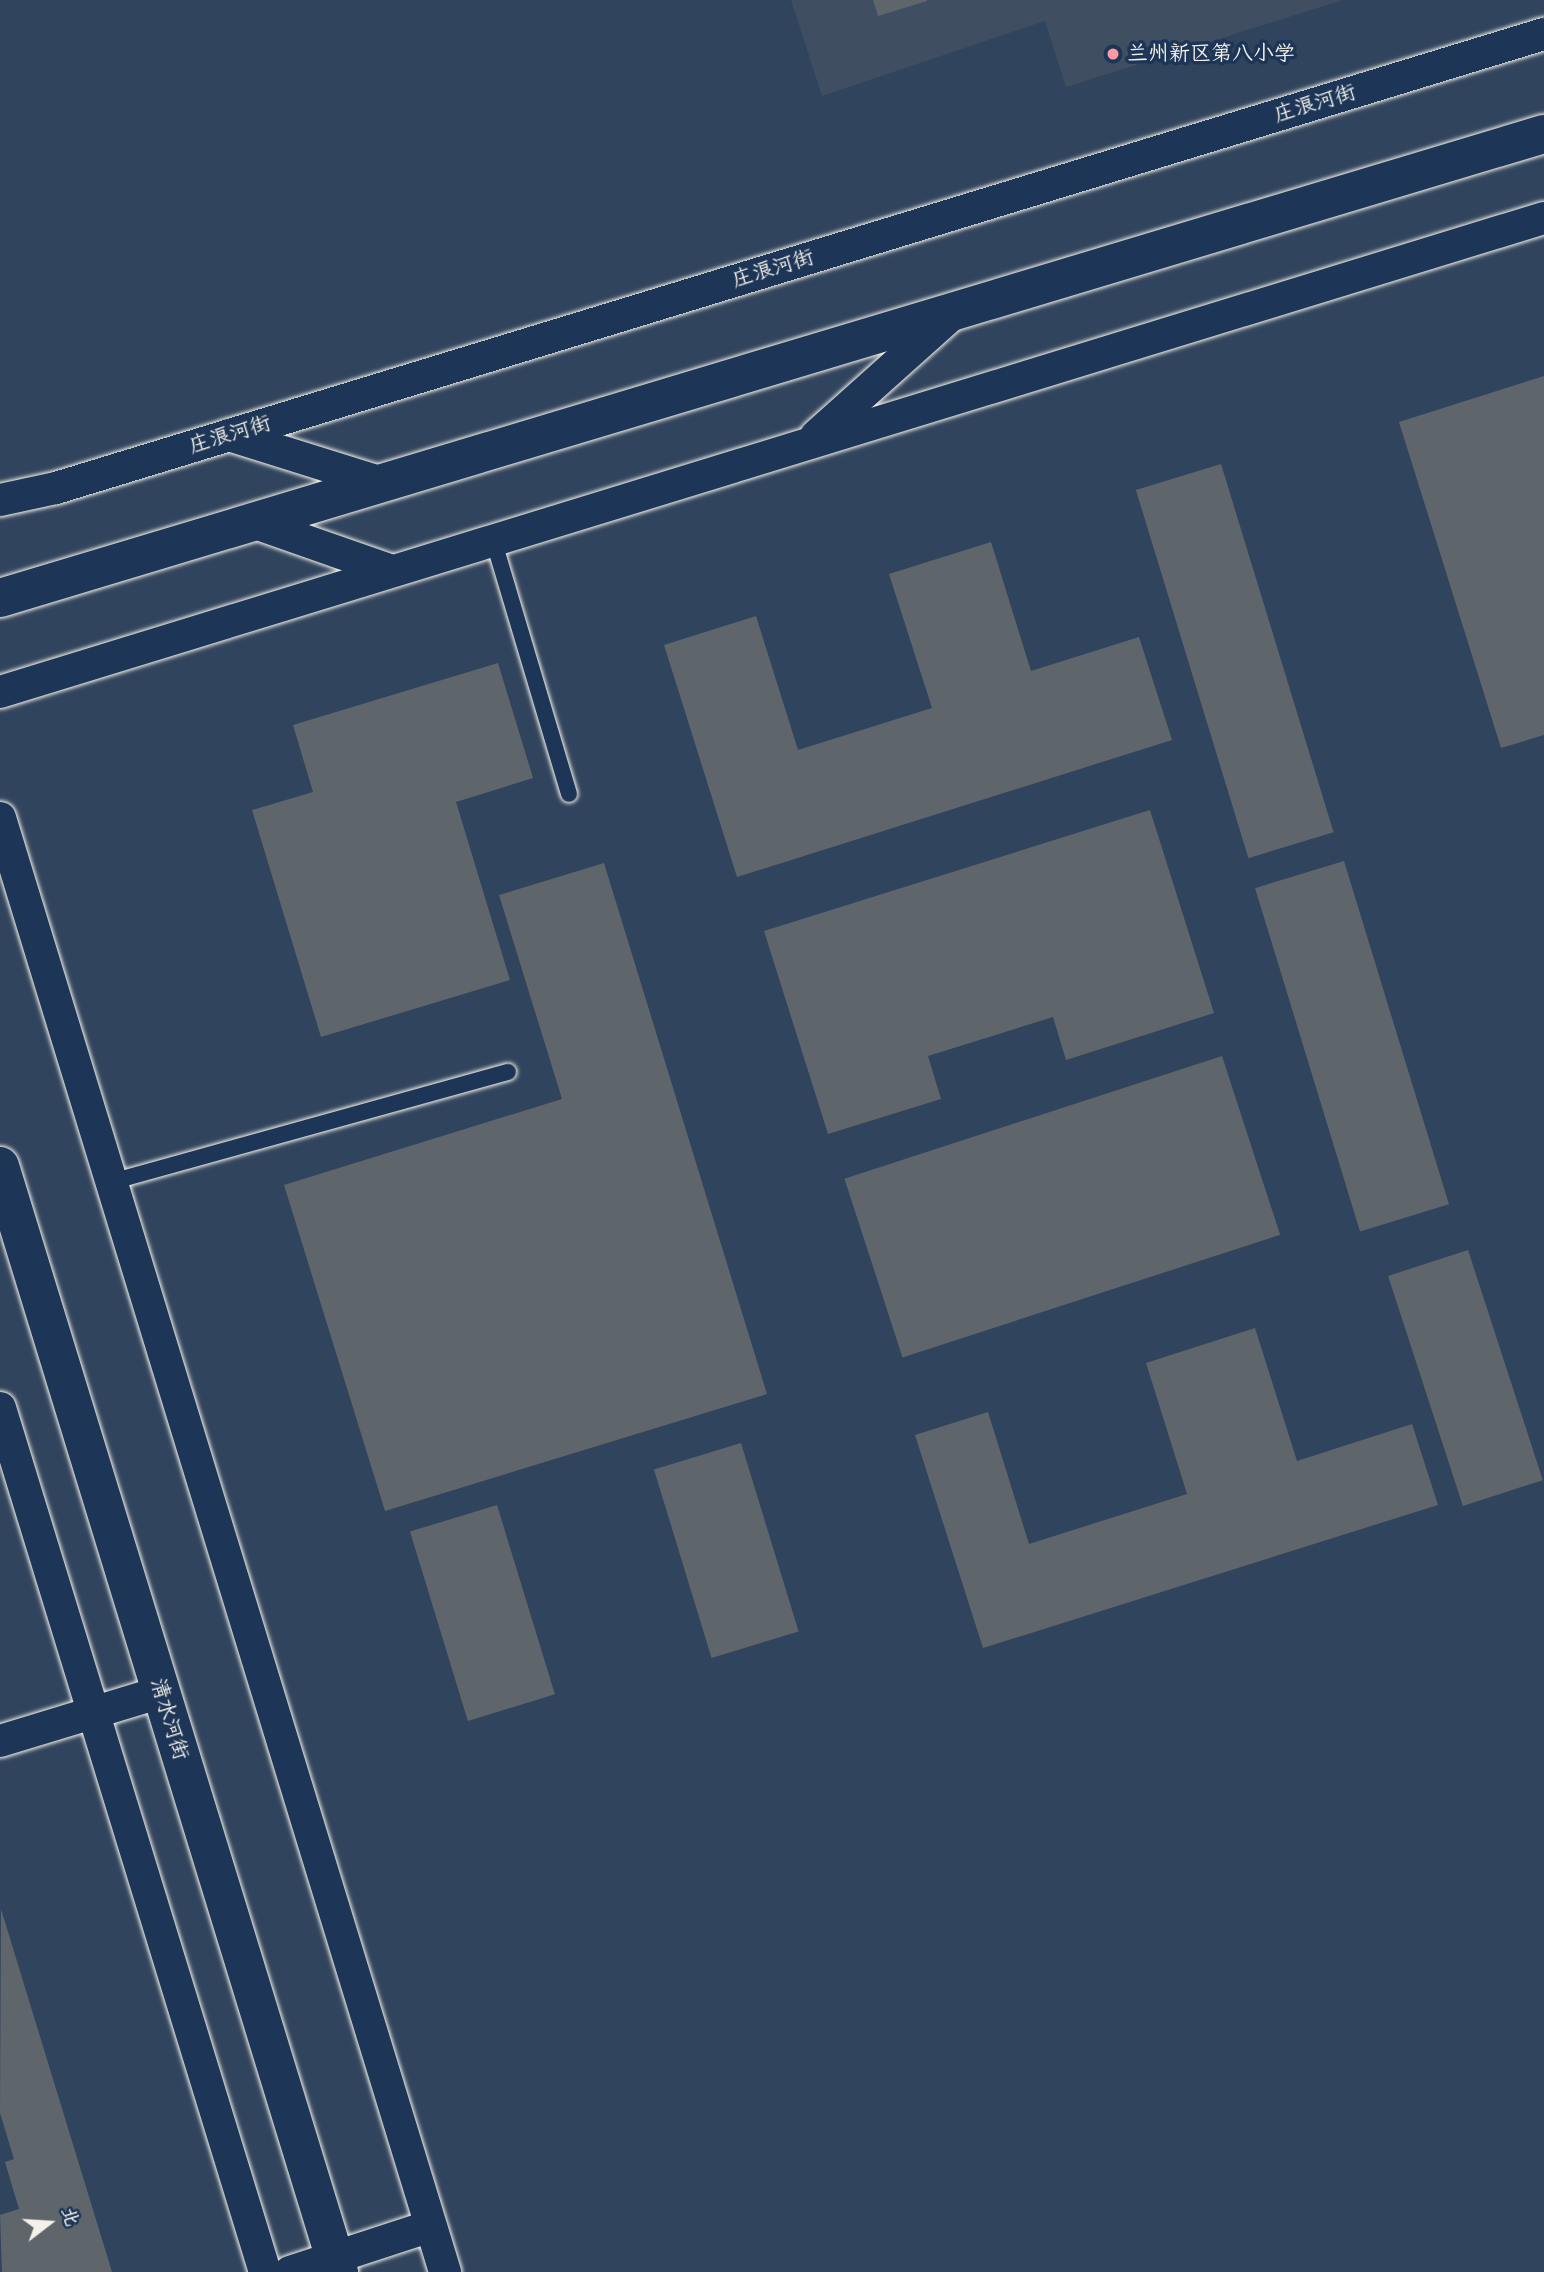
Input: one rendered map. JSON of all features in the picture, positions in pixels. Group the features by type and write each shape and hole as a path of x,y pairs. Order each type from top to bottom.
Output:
{"street":[{"name":"庄浪河街","path":"0,500 56,488 1544,34"},
{"path":"0,598 949,317 1544,134"},
{"path":"0,692 1544,218"},
{"path":"807,444 949,317"},
{"path":"229,435 382,483"},
{"path":"252,522 391,571"},
{"path":"0,818 444,2272"},
{"name":"清水河街","path":"0,1166 337,2265"},
{"path":"0,1408 265,2272"},
{"path":"0,1741 161,1692"},
{"path":"290,2272 337,2265 430,2226"}],"lane":[{"path":"492,539 569,794"},
{"path":"111,1182 508,1072"}],"shaded area":[{"path":"791,0 1343,0 1066,87 1045,21 822,96"}],"building":[{"path":"873,0 927,0 927,1 878,16"},
{"path":"1544,376 1544,735 1501,748 1399,422"},
{"path":"1221,464 1334,832 1248,858 1136,490"},
{"path":"991,542 1031,671 1139,637 1172,740 737,877 664,645 756,616 798,750 932,708 889,574"},
{"path":"498,663 533,778 456,802 510,980 321,1037 252,810 313,792 293,725"},
{"path":"1150,810 1214,1013 1066,1060 1053,1017 928,1056 941,1099 828,1134 764,931"},
{"path":"1344,861 1449,1204 1360,1232 1255,888"},
{"path":"604,863 767,1394 385,1511 284,1185 562,1099 499,895"},
{"path":"1222,1056 1280,1235 903,1357 844,1179"},
{"path":"1468,1250 1543,1480 1463,1506 1388,1276"},
{"path":"1255,1328 1297,1461 1412,1424 1438,1505 983,1648 915,1435 988,1412 1029,1544 1187,1494 1146,1363"},
{"path":"741,1443 799,1631 712,1658 654,1470"},
{"path":"497,1505 555,1694 468,1721 410,1532"},
{"path":"1,1909 112,2272 2,2272 0,2215 19,2209 5,2162 14,2159 0,2113"}],"place":[{"name":"兰州新区第八小学","path":"1113,54"}]}
